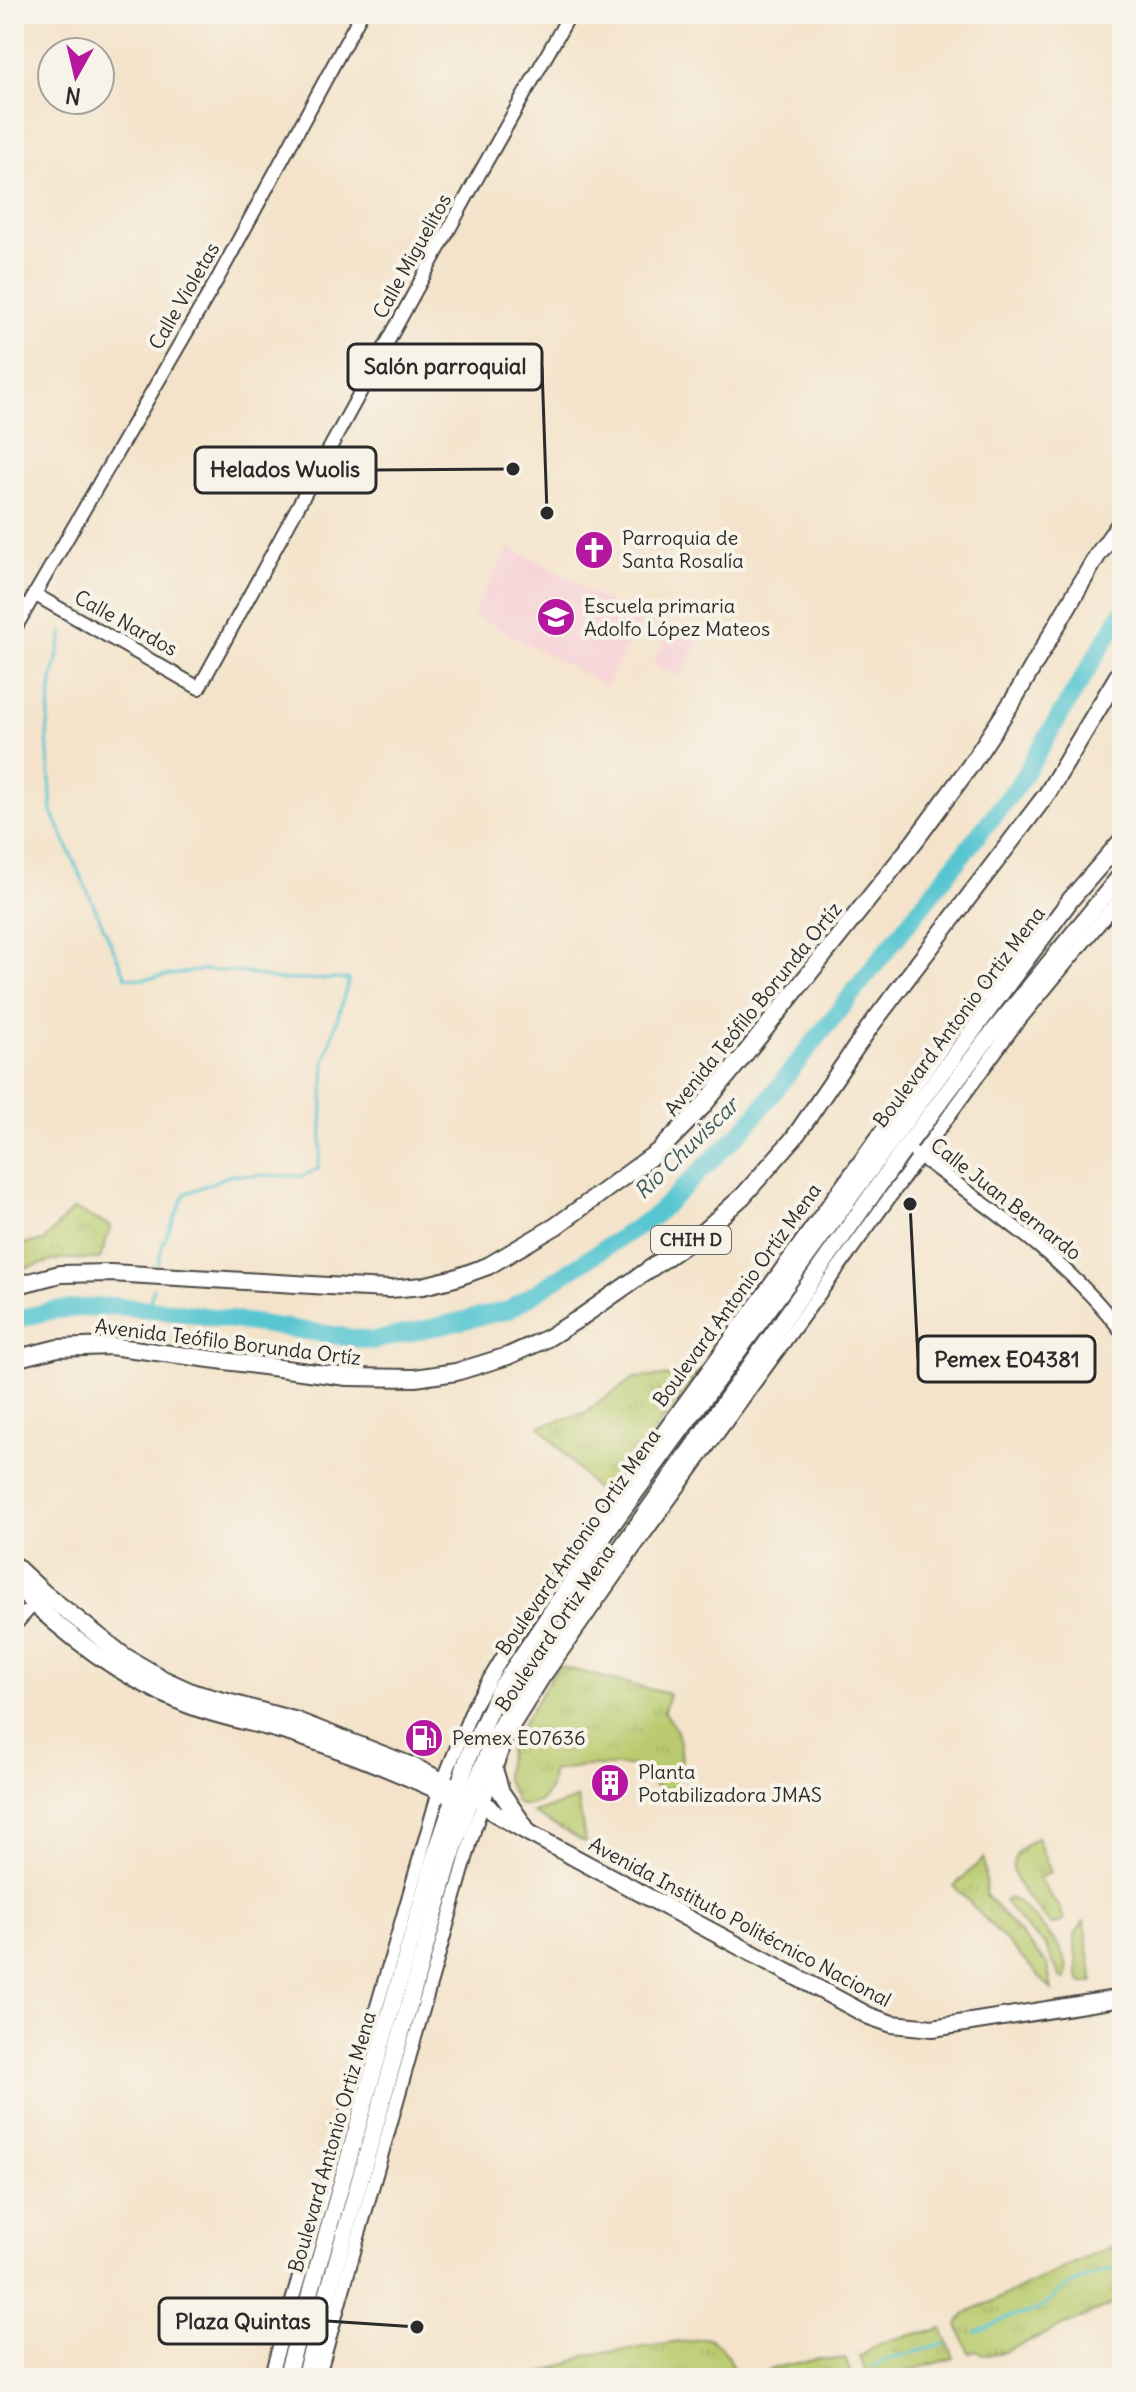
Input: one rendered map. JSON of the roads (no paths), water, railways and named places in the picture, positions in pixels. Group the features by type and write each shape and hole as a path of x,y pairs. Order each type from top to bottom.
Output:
{"main road":[{"name":"Avenida Teófilo Borunda Ortíz","path":"14,1286 60,1274 111,1273 346,1287 412,1287 455,1278 488,1266 556,1226 660,1150 702,1107 733,1069 914,842 976,757 1014,699 1097,556 1122,521"},
{"name":"Avenida Teófilo Borunda Ortíz","path":"14,1359 58,1348 110,1346 347,1377 415,1378 456,1372 508,1356 546,1339 580,1318 704,1231 743,1196 794,1138 869,1028 1047,794 1122,669"},
{"name":"Boulevard Antonio Ortiz Mena","path":"906,1148 1071,899 1122,840"},
{"name":"Boulevard Antonio Ortiz Mena","path":"286,2378 465,1798 523,1686 906,1148 985,1042 1122,874"},
{"path":"14,1373 58,1348"},
{"name":"Avenida Instituto Politécnico Nacional","path":"14,1565 39,1599"},
{"name":"Avenida Instituto Politécnico Nacional","path":"14,1584 163,1679 194,1693 297,1721 465,1798 869,2016 892,2024 933,2028 1122,1998"},
{"path":"494,1769 501,1792 531,1834"},
{"name":"Boulevard Antonio Ortiz Mena","path":"304,2378 465,1798"}],"street":[{"name":"Calle Violetas","path":"14,630 218,278 361,14"},
{"name":"Calle Miguelitos","path":"199,688 570,14"},
{"name":"Calle Nardos","path":"34,594 199,688"},
{"name":"Boulevard Antonio Ortiz Mena","path":"906,1148 1012,1029 1122,896"},
{"name":"Boulevard Antonio Ortíz Mena","path":"270,2378 465,1798 474,1705 520,1628 971,1008 1047,920 1071,899"},
{"name":"Calle Juan Bernardo","path":"906,1148 1061,1266 1095,1298 1122,1332"},
{"name":"Boulevard Ortiz Mena","path":"318,2378 465,1798 494,1769 514,1722 906,1148"},
{"path":"14,1626 39,1599"}],"waterway":[{"name":"Rio Chuviscar","path":"14,1320 54,1310 115,1306 172,1311 373,1341 509,1310 654,1216 747,1126 1018,785 1122,613"},
{"path":"63,633 52,680 47,736 52,812 126,977 144,979 203,970 240,972 279,980 349,979 325,1060 318,1169 302,1176 231,1175 185,1194 162,1246 158,1264"},
{"path":"148,1309 153,1288"},
{"path":"976,2332 1013,2316 1028,2314 1076,2282 1122,2265"},
{"path":"873,2366 945,2344"},
{"path":"839,2378 847,2373"}],"place":[{"name":"Helados Wuolis","path":"513,469"},
{"name":"Salón parroquial","path":"547,513"},
{"name":"Parroquia de Santa Rosalía","path":"594,550"},
{"name":"Escuela primaria Adolfo López Mateos","path":"556,617"},
{"name":"Pemex E04381","path":"910,1204"},
{"name":"Pemex E07636","path":"424,1738"},
{"name":"Planta Potabilizadora JMAS","path":"610,1783"},
{"name":"Plaza Quintas","path":"417,2327"}]}
